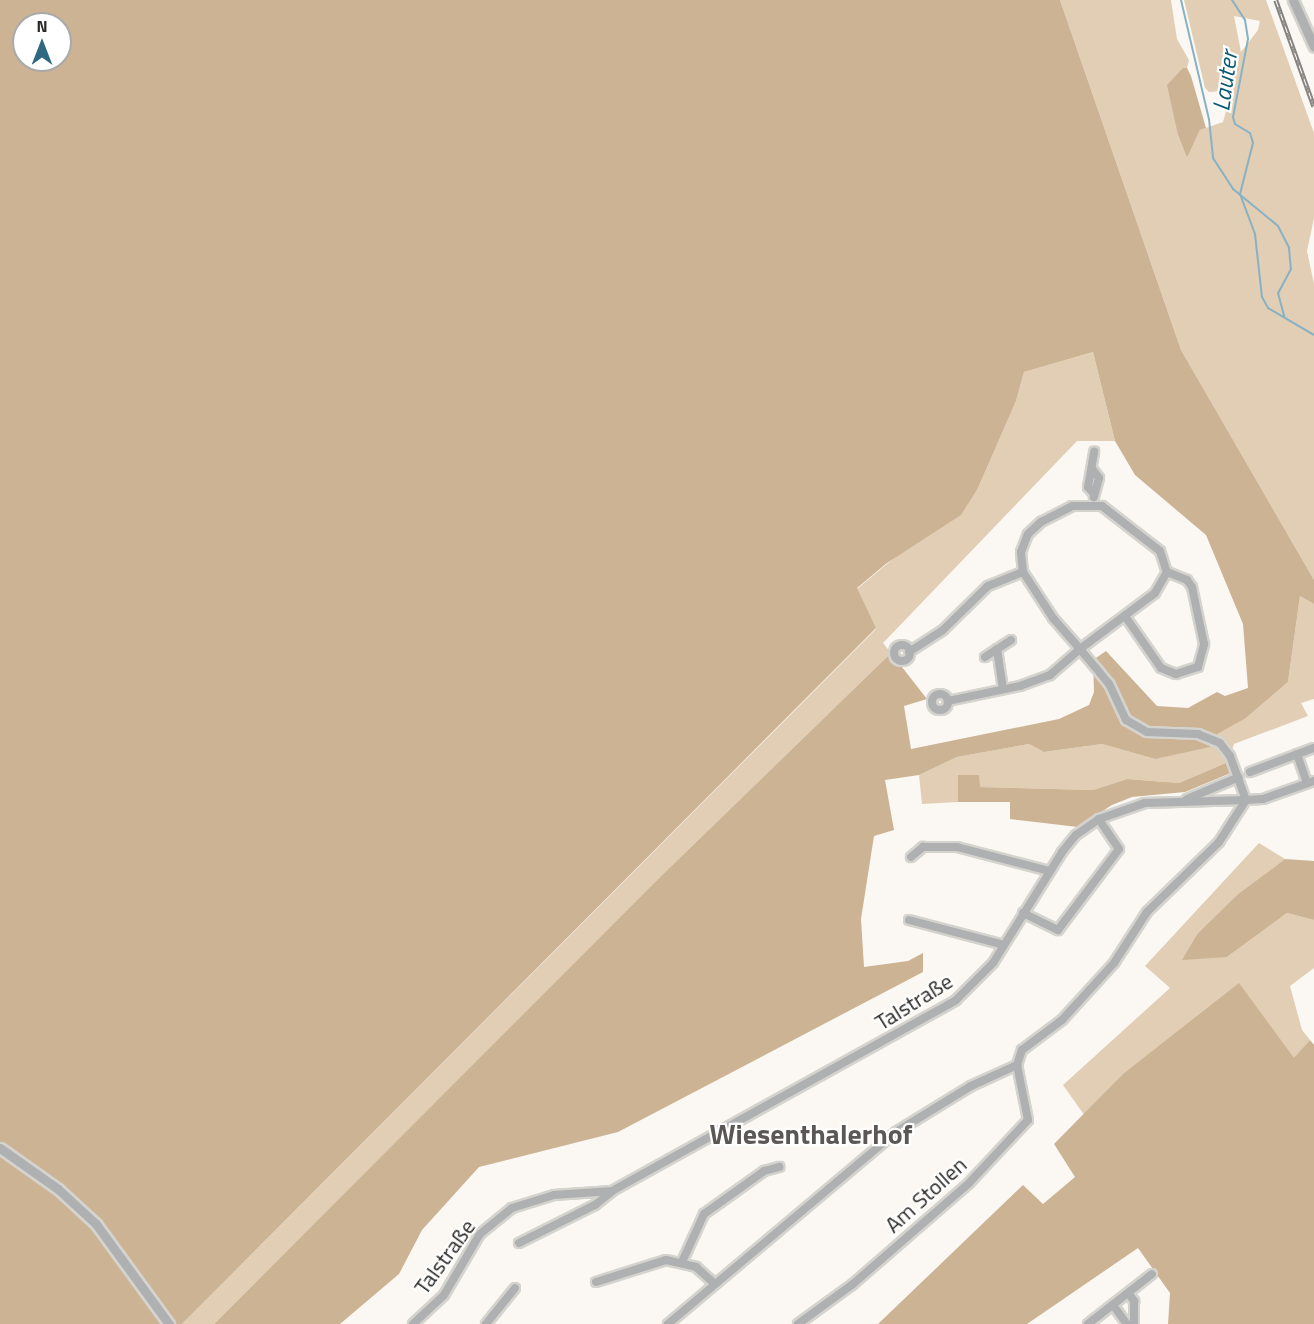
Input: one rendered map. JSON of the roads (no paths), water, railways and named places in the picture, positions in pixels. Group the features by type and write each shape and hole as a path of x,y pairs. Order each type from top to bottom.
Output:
{"street":[{"path":"1293,0 1314,47"},
{"path":"1093,504 1094,494 1088,487 1093,470 1094,452"},
{"path":"668,1324 896,1132 971,1086 1017,1065 1022,1050 1062,1020 1114,963 1147,912 1219,842 1246,800 1228,751 1210,737 1156,734 1125,720 1108,684 1080,649 1053,618 1023,572 1021,552 1028,534 1041,522 1060,509 1093,504 1112,510 1160,551 1167,572 1155,593 1080,649 1050,675 1003,689 948,701"},
{"path":"909,652 943,630 988,586 1023,572"},
{"path":"1125,616 1161,668 1176,675 1198,667 1204,644 1192,588 1187,580 1167,572"},
{"path":"985,657 1011,640"},
{"path":"997,649 1003,689"},
{"path":"1250,772 1314,748"},
{"path":"1297,754 1311,782"},
{"name":"Talstraße","path":"1183,801 1239,777"},
{"name":"Talstraße","path":"519,1243 595,1205 612,1191 956,1000 978,980 1004,945 1049,871 1076,835 1099,819 1145,803 1263,799 1311,782"},
{"path":"1023,913 1058,930 1119,849 1099,819"},
{"path":"911,857 923,848 957,848 1049,871"},
{"path":"909,920 1004,945"},
{"name":"Am Stollen","path":"798,1324 853,1284 969,1183 1028,1120 1017,1065"},
{"path":"0,1148 58,1189 96,1224 169,1324"},
{"path":"682,1262 704,1214 764,1171 779,1167"},
{"name":"Talstraße","path":"413,1324 444,1295 469,1250 497,1218 527,1202 554,1195 612,1191"},
{"path":"596,1282 653,1263 682,1262 696,1267 715,1284"},
{"path":"1088,1324 1152,1274"},
{"path":"486,1324 515,1288"},
{"path":"1129,1294 1134,1301 1134,1324"},
{"path":"1113,1305 1127,1324"}],"waterway":[{"path":"1181,0 1209,119 1213,158 1233,189 1278,226 1289,248 1291,269 1278,293 1284,316"},
{"name":"Lauter","path":"1232,0 1245,20 1248,39 1233,117 1235,124 1250,133 1253,143 1240,194 1255,234 1262,297 1268,308 1314,335"}],"railway":[{"path":"1276,0 1314,106"}],"district":[{"name":"Wiesenthalerhof","path":"811,1134"}]}
